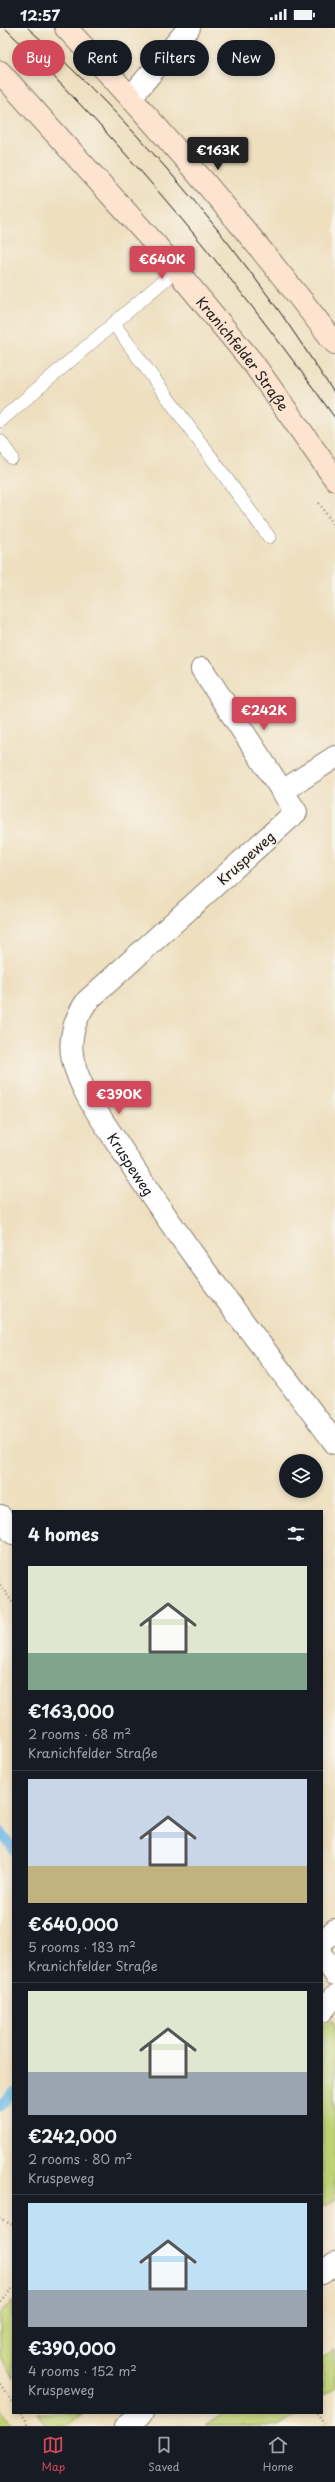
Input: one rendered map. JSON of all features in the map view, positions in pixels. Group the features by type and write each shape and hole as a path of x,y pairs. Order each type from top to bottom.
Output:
{"main road":[{"path":"66,28 131,97 260,246 335,343"},
{"name":"Kranichfelder Straße","path":"0,72 176,270 253,363 335,479"}],"street":[{"path":"131,97 189,28"},
{"name":"Kruspeweg","path":"202,669 296,812 87,1001 76,1022 71,1047 81,1085 133,1169 190,1251 335,1443"},
{"path":"283,791 335,757"},
{"path":"0,1516 12,1532"},
{"path":"323,1941 335,1930"},
{"path":"323,1957 335,1974"},
{"path":"323,2010 335,1996"},
{"path":"323,2272 335,2263"},
{"path":"125,2426 141,2414"}],"lane":[{"path":"0,421 176,270"},
{"path":"114,324 269,537"},
{"path":"0,441 12,458"}],"path":[{"path":"0,1585 12,1602"},
{"path":"0,2219 12,2225"},
{"path":"0,2301 12,2289"},
{"path":"0,2384 12,2402"},
{"path":"22,2414 30,2426"},
{"path":"318,2414 326,2426"}],"green space":[{"path":"332,2021 335,2025 335,2200 323,2206 323,2025"},
{"path":"12,2302 12,2377 0,2357 0,2315"},
{"path":"335,2349 335,2387 323,2395 323,2358"},
{"path":"0,2407 14,2426 0,2426"},
{"path":"38,2414 82,2414 65,2426 47,2426"},
{"path":"224,2414 298,2414 281,2426 205,2426"}],"waterway":[{"path":"0,1831 12,1848"},
{"path":"0,2106 12,2093"}],"tram line":[{"path":"5,28 94,119 179,216 259,315 335,418"},
{"path":"28,28 92,88 152,152 181,186 237,254 273,302 335,394"}]}
